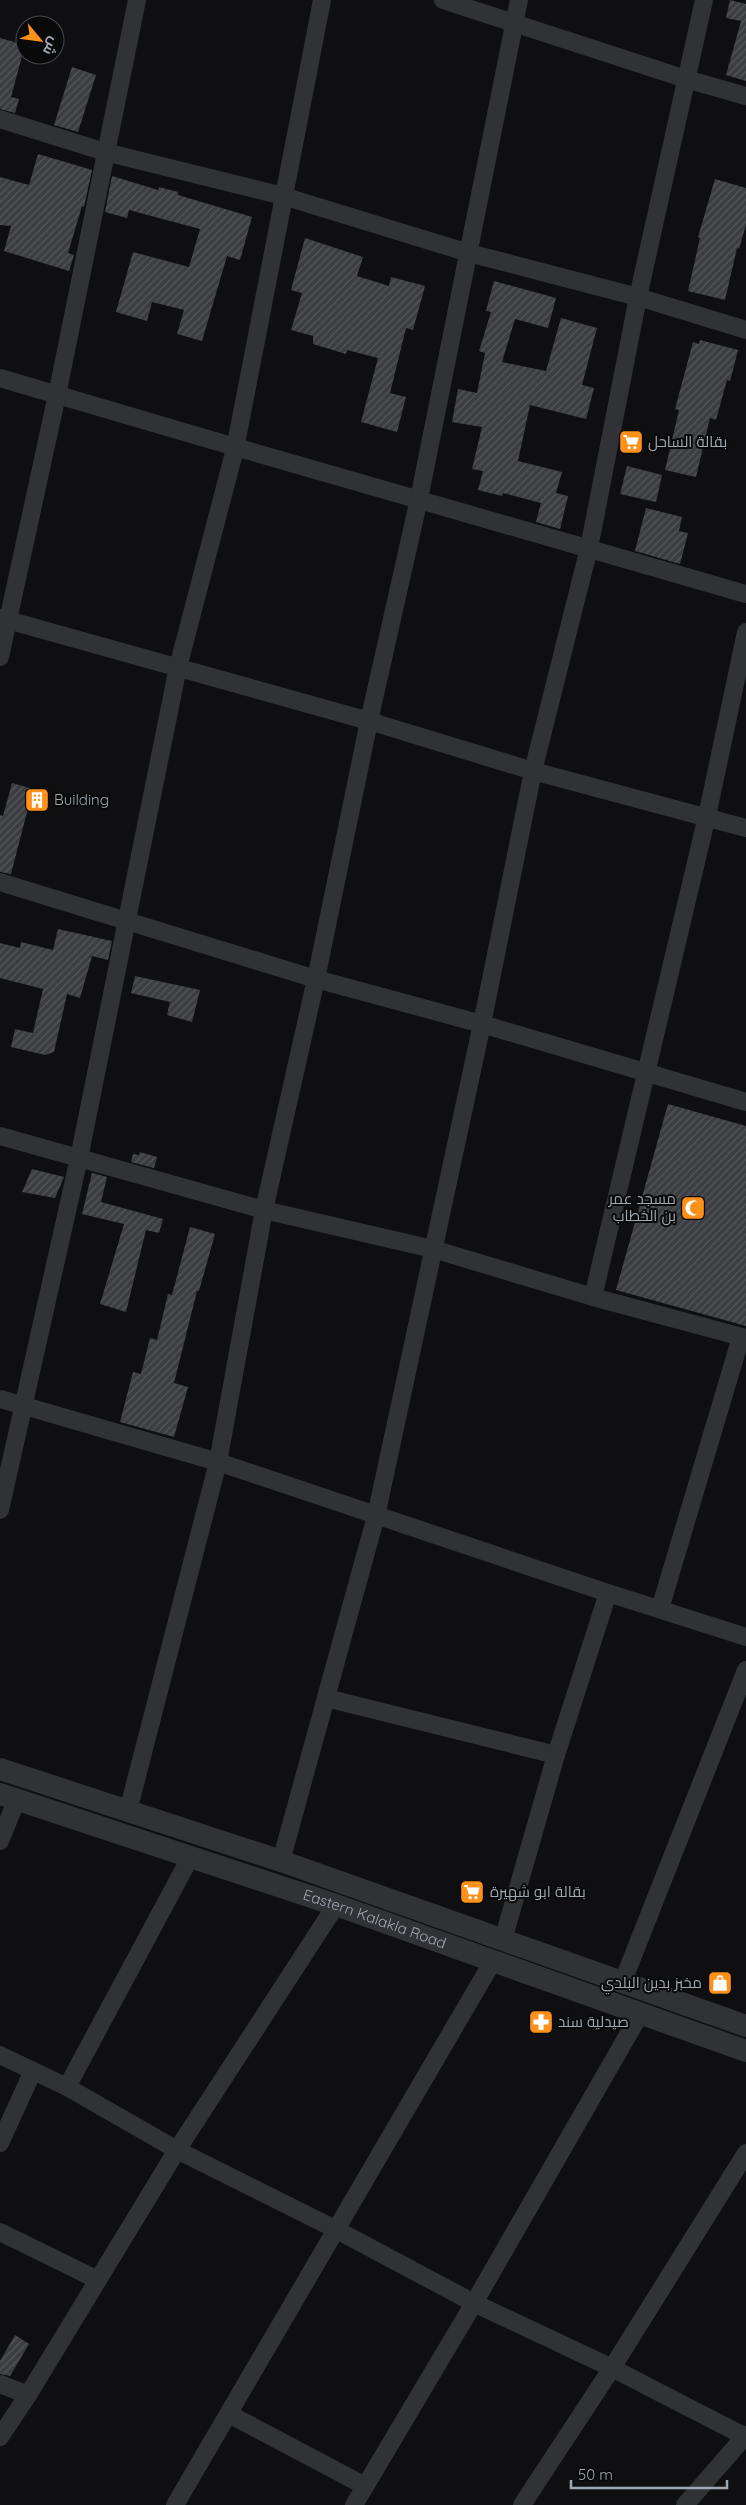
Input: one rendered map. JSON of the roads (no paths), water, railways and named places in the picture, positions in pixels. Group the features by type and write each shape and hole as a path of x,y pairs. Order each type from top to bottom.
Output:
{"street":[{"path":"0,657 4,619 57,395 137,0"},
{"path":"0,1510 79,1158 178,667 235,449 322,0"},
{"path":"443,0 686,79 746,96"},
{"path":"128,1812 218,1462 264,1210 316,979 369,721 419,499 519,0"},
{"path":"282,1860 376,1516 482,1024 533,771 589,548 638,297 704,0"},
{"path":"0,119 105,152 283,196 469,253 638,297 746,330"},
{"path":"0,378 235,449 419,499 746,594"},
{"path":"4,619 369,721 533,771 707,816 746,828"},
{"path":"593,1297 707,816 746,632"},
{"path":"0,882 316,979 482,1024 746,1102"},
{"path":"0,1136 264,1210 433,1249 593,1297 743,1338 660,1609"},
{"path":"0,1399 218,1462 608,1593 746,1637"},
{"path":"503,1940 556,1755 608,1593"},
{"path":"623,1981 746,1670"},
{"path":"326,1698 556,1755"},
{"name":"Eastern Kalakla Road","path":"0,1770 282,1860 746,2026"},
{"path":"0,1841 9,1796"},
{"name":"Eastern Kalakla Road","path":"9,1796 336,1905 746,2051"},
{"path":"67,2087 191,1856"},
{"path":"0,2437 28,2395 177,2150 336,1905"},
{"path":"175,2505 230,2414 493,1961"},
{"path":"354,2505 474,2303 640,2014"},
{"path":"0,2055 67,2087 177,2150 336,2229 474,2303 612,2368 746,2436 684,2505"},
{"path":"0,2143 34,2071"},
{"path":"522,2505 612,2368 746,2152"},
{"path":"0,2232 98,2280"},
{"path":"0,2384 28,2395"},
{"path":"230,2414 365,2486"}],"place":[{"name":"بقالة الساحل","path":"631,442"},
{"name":"Building","path":"37,800"},
{"name":"مسجد عمر بن الخطاب","path":"693,1208"},
{"name":"بقالة ابو شهيرة","path":"472,1892"},
{"name":"مخبز بدين البلدي","path":"720,1983"},
{"name":"صيدلية سند","path":"541,2022"}]}
